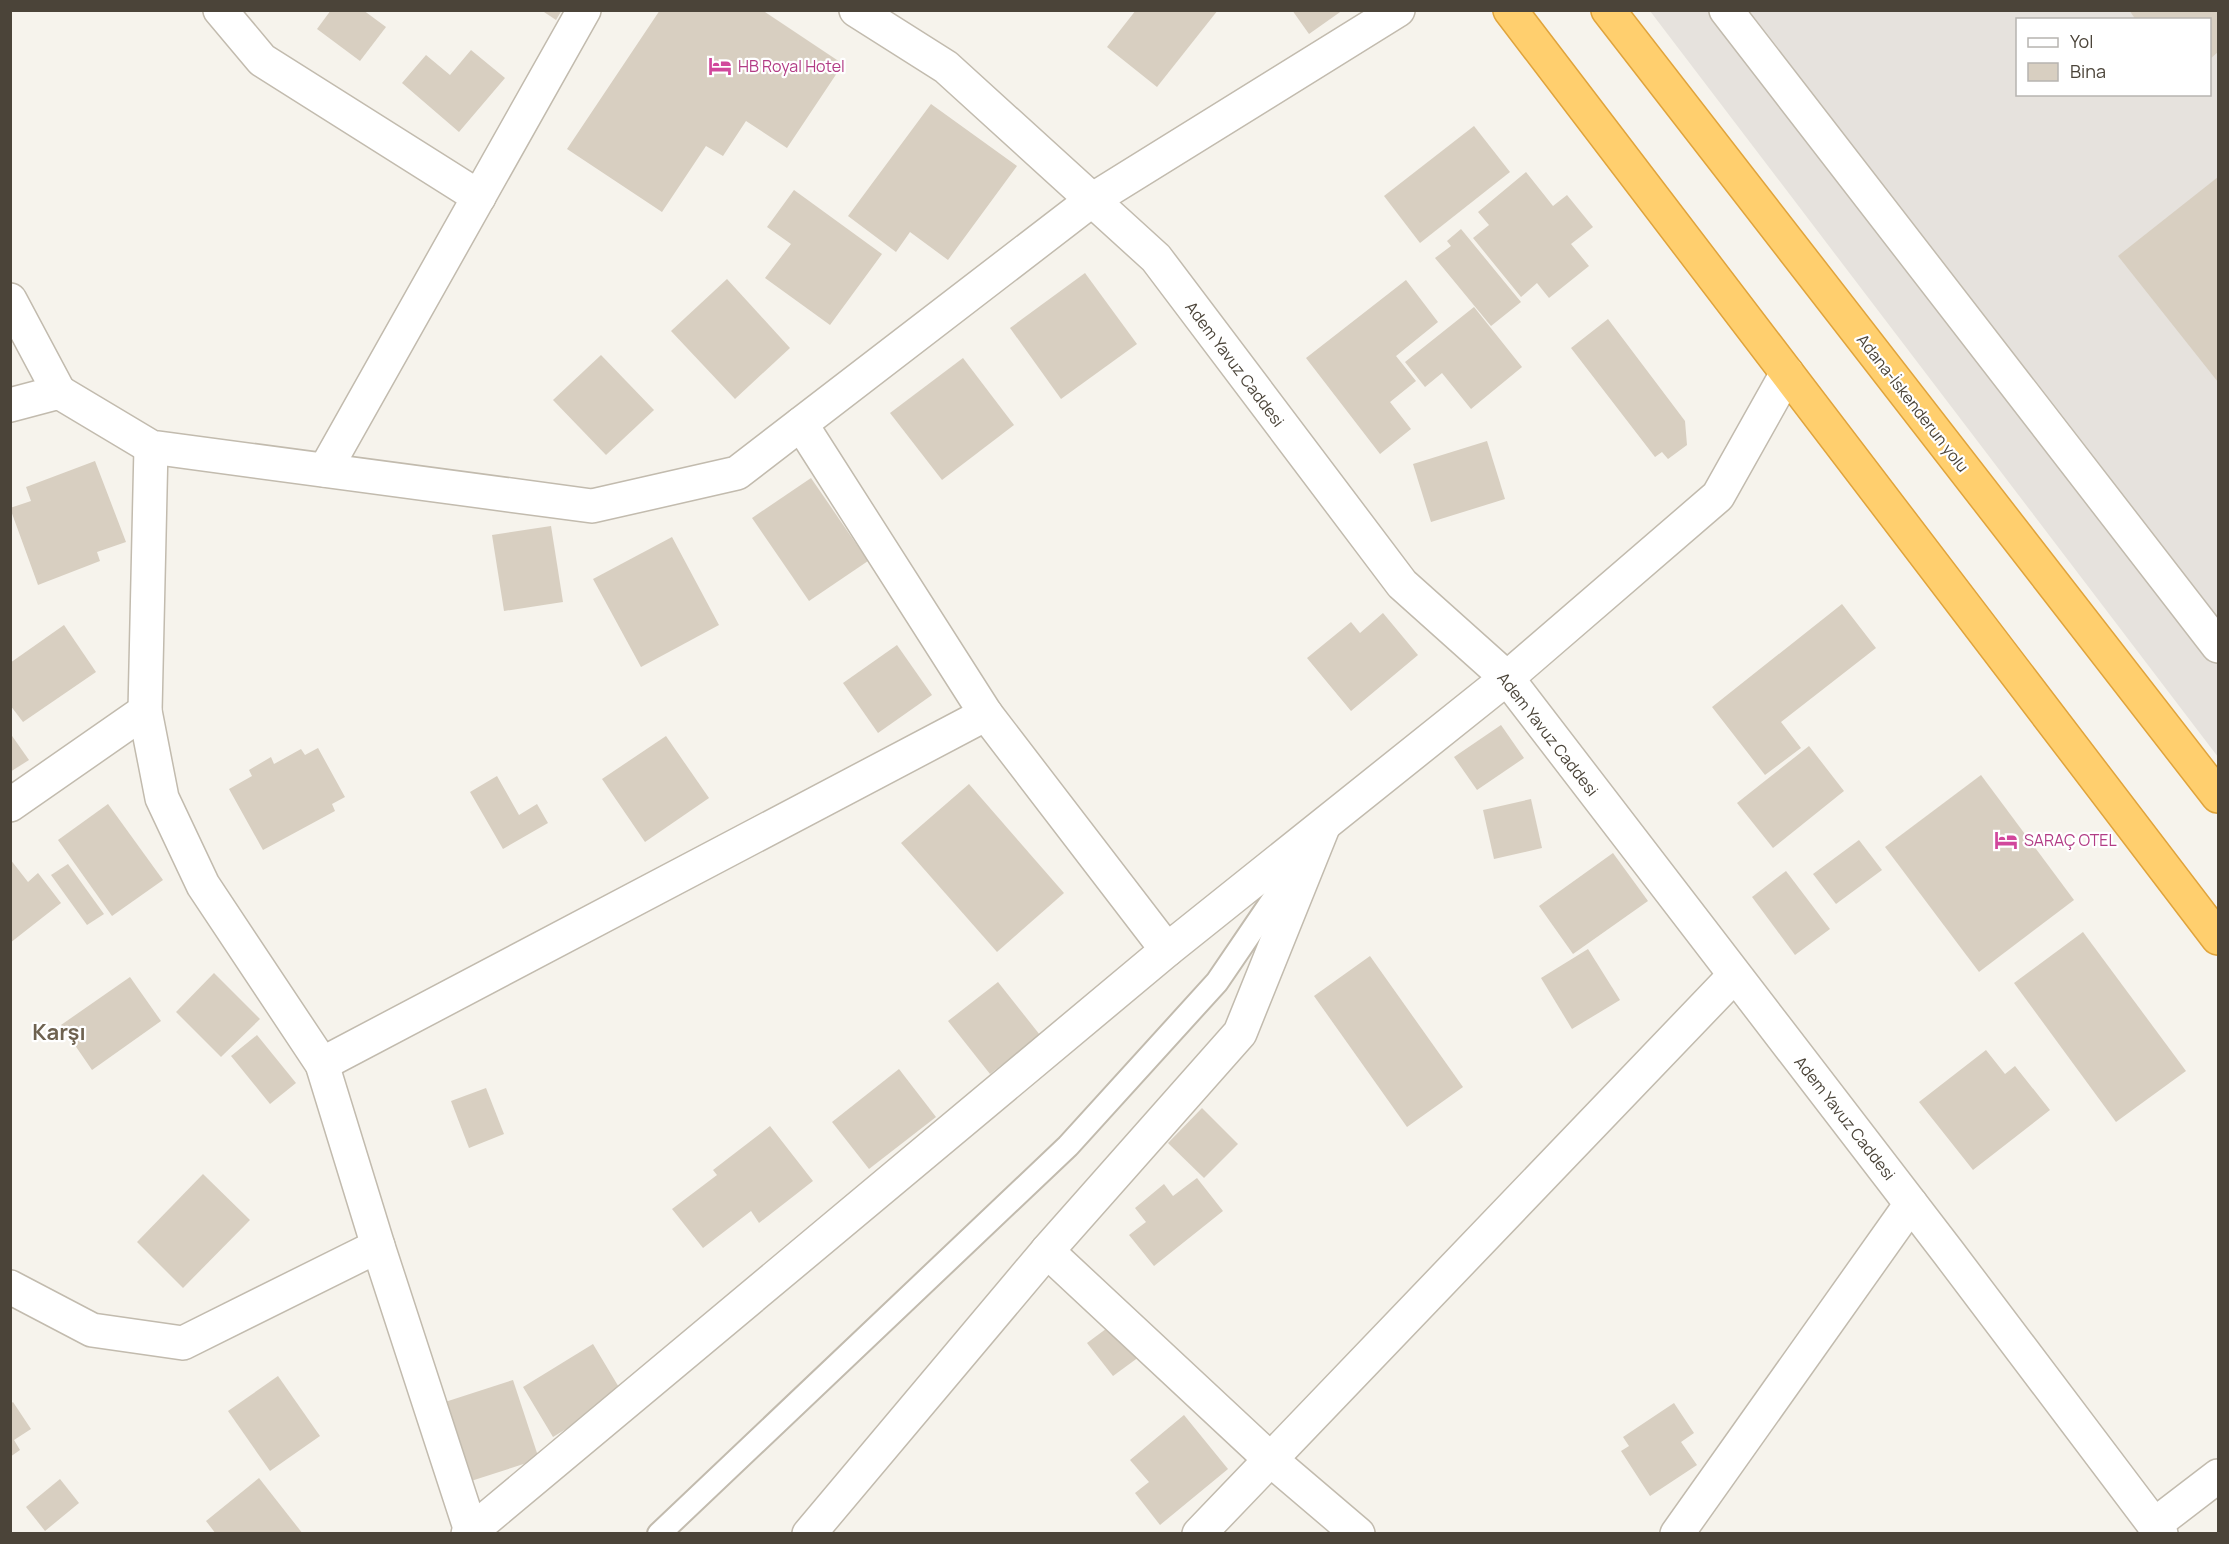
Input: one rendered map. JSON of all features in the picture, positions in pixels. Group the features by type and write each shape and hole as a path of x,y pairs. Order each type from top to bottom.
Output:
{"highway":[{"path":"1510,10 2218,938"},
{"name":"Adana-İskenderun yolu","path":"1608,10 2218,796"}],"street":[{"path":"220,10 262,60 479,197"},
{"path":"325,470 584,10"},
{"name":"Adem Yavuz Caddesi","path":"856,10 946,67 1156,258 1402,584 1508,678 2157,1529"},
{"path":"10,300 59,392 151,447 592,506 737,473 1092,200 1398,10"},
{"path":"1726,10 2218,646"},
{"path":"151,447 145,711 162,798 203,885 322,1064 470,1532 1167,950 1508,678 1718,496 1787,373"},
{"path":"10,405 59,392"},
{"path":"801,424 986,714 1167,950"},
{"path":"10,805 145,711"},
{"path":"322,1064 986,714"},
{"path":"809,1533 1047,1251 1240,1034 1323,826"},
{"path":"1199,1533 1734,976"},
{"path":"1677,1533 1911,1204"},
{"path":"10,1287 92,1330 183,1343 378,1246"},
{"path":"1047,1251 1270,1459 1358,1533"},
{"path":"2157,1529 2218,1476"}],"lane":[{"path":"659,1533 1068,1146 1217,981 1323,826"}],"shaded area":[{"path":"1650,11 2218,11 2218,757"}],"building":[{"path":"331,10 363,10 386,27 360,61 317,29"},
{"path":"541,10 562,10 556,20"},
{"path":"660,10 762,10 843,64 787,148 746,121 723,156 706,146 662,212 567,149"},
{"path":"1136,10 1218,10 1157,87 1107,47"},
{"path":"1292,10 1343,10 1309,34"},
{"path":"2129,10 2218,10 2218,52 2211,58 2211,18 2135,18"},
{"path":"471,50 505,78 459,132 402,83 426,55 450,75"},
{"path":"931,104 1017,166 948,260 910,232 896,252 848,216"},
{"path":"1474,126 1510,172 1420,243 1384,196"},
{"path":"1526,172 1553,206 1567,195 1593,227 1571,244 1589,266 1549,298 1537,283 1521,297 1473,238 1489,225 1478,212"},
{"path":"2218,177 2218,382 2118,256"},
{"path":"794,190 882,254 830,325 765,278 791,244 767,227"},
{"path":"1461,229 1521,302 1491,326 1435,258 1451,246 1447,241"},
{"path":"1085,273 1137,344 1061,399 1010,328"},
{"path":"727,279 790,348 735,399 671,331"},
{"path":"1406,280 1438,322 1396,356 1416,381 1390,402 1411,429 1380,454 1306,358"},
{"path":"1474,307 1522,367 1471,409 1442,373 1425,387 1405,362"},
{"path":"1608,319 1685,421 1687,445 1668,459 1662,452 1655,457 1571,348"},
{"path":"601,355 654,410 606,455 553,400"},
{"path":"963,358 1014,425 942,480 890,413"},
{"path":"1487,441 1505,499 1431,522 1413,464"},
{"path":"95,461 126,542 97,552 100,561 38,585 10,508 31,501 26,487"},
{"path":"811,478 868,561 809,601 752,518"},
{"path":"551,526 563,602 504,611 492,535"},
{"path":"672,537 719,625 641,667 593,579"},
{"path":"1842,604 1876,648 1781,722 1801,748 1765,775 1712,707"},
{"path":"1383,613 1418,655 1351,711 1307,658 1351,622 1360,633"},
{"path":"64,625 96,672 23,722 10,705 10,663"},
{"path":"897,645 932,695 878,733 843,683"},
{"path":"1501,725 1524,758 1477,790 1454,757"},
{"path":"10,733 29,760 10,772"},
{"path":"666,736 709,798 645,842 602,779"},
{"path":"1809,746 1844,791 1773,848 1737,803"},
{"path":"318,748 345,797 332,804 335,811 263,850 229,789 252,776 249,770 271,757 274,764 301,749 305,755"},
{"path":"1981,775 2074,900 1979,972 1885,847"},
{"path":"497,776 519,815 537,804 548,823 503,849 470,792"},
{"path":"969,784 1064,893 997,952 901,843"},
{"path":"1531,799 1542,848 1494,859 1483,810"},
{"path":"108,804 163,880 112,916 58,840"},
{"path":"1859,840 1882,870 1836,904 1813,874"},
{"path":"1613,853 1648,901 1573,954 1539,906"},
{"path":"10,859 28,882 38,873 61,903 10,943"},
{"path":"68,864 104,914 87,925 51,875"},
{"path":"1786,871 1830,929 1795,955 1752,897"},
{"path":"2083,932 2186,1071 2116,1122 2014,983"},
{"path":"1588,949 1620,1000 1572,1029 1541,978"},
{"path":"1370,956 1463,1087 1407,1127 1314,996"},
{"path":"214,973 260,1019 221,1057 176,1012"},
{"path":"130,977 161,1021 92,1070 61,1025"},
{"path":"998,982 1040,1035 990,1074 948,1021"},
{"path":"257,1035 296,1083 270,1104 231,1056"},
{"path":"1986,1050 2005,1074 2015,1066 2050,1110 1973,1170 1919,1102"},
{"path":"899,1069 936,1117 869,1169 832,1122"},
{"path":"486,1088 504,1134 469,1148 451,1101"},
{"path":"1202,1108 1238,1144 1204,1178 1168,1143"},
{"path":"770,1126 813,1181 759,1223 751,1211 703,1248 672,1209 717,1175 713,1170"},
{"path":"203,1174 250,1220 183,1288 137,1242"},
{"path":"1197,1178 1223,1211 1154,1266 1129,1235 1146,1222 1135,1208 1164,1184 1173,1196"},
{"path":"1118,1320 1143,1354 1113,1376 1087,1343"},
{"path":"593,1344 623,1394 553,1437 523,1387"},
{"path":"278,1376 320,1436 270,1471 228,1411"},
{"path":"513,1380 539,1459 471,1481 445,1402"},
{"path":"13,1402 31,1429 14,1440 20,1450 10,1457 10,1404"},
{"path":"1674,1403 1694,1433 1681,1442 1697,1465 1650,1496 1621,1451 1629,1446 1623,1437"},
{"path":"1184,1415 1228,1469 1160,1525 1135,1493 1149,1482 1130,1460"},
{"path":"259,1478 303,1534 216,1534 206,1521"},
{"path":"60,1479 79,1503 45,1531 26,1507"}],"place":[{"name":"HB Royal Hotel","path":"720,66"},
{"name":"SARAÇ OTEL","path":"2006,840"}],"district":[{"name":"Karşı","path":"59,1032"}]}
